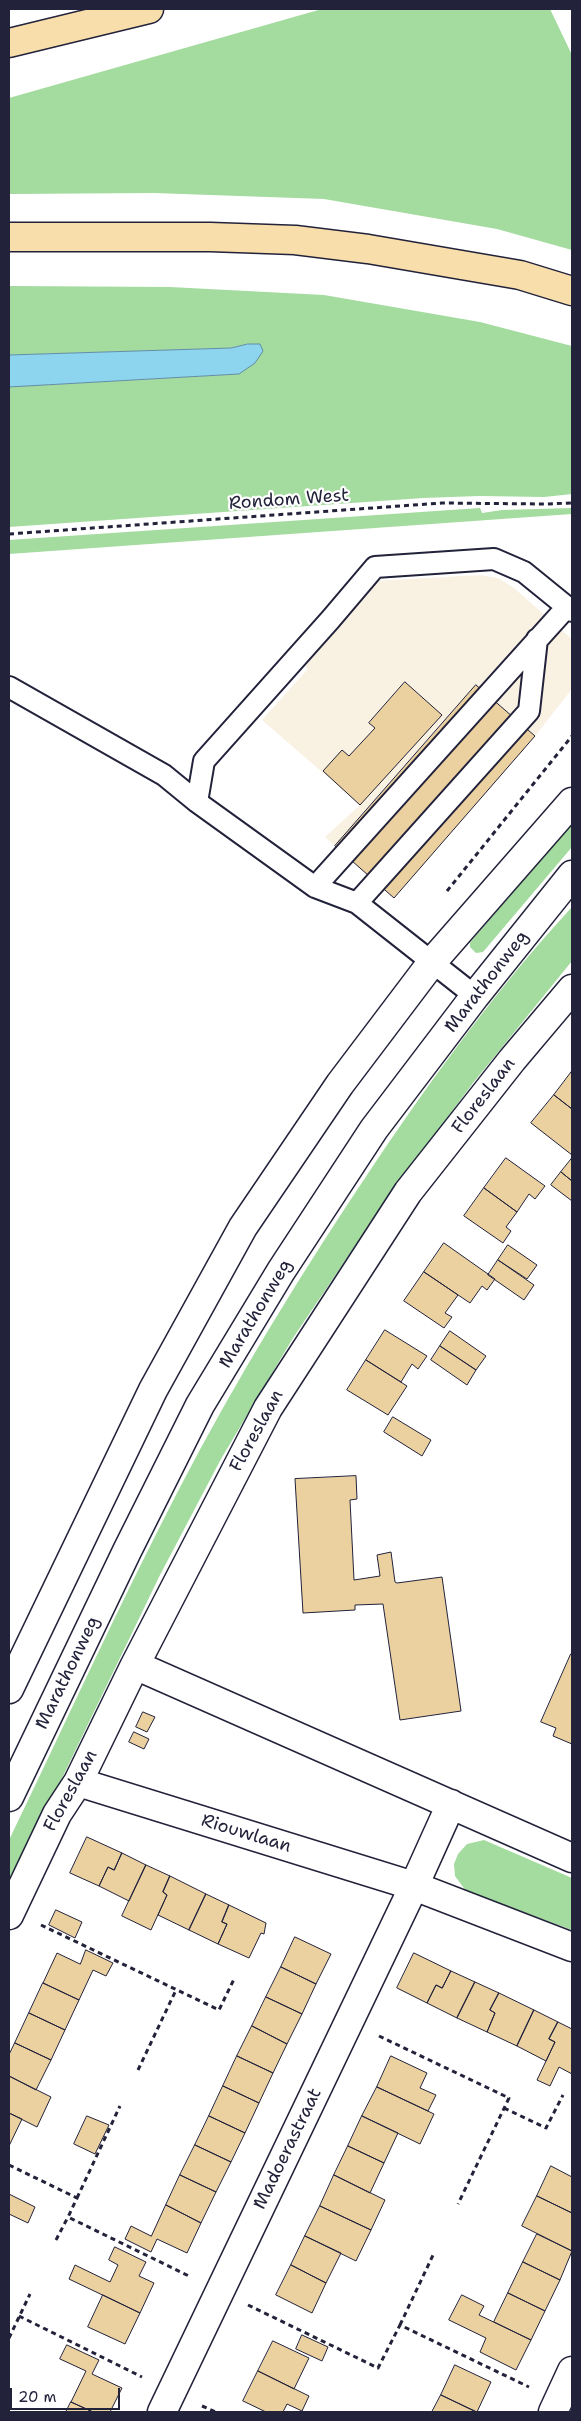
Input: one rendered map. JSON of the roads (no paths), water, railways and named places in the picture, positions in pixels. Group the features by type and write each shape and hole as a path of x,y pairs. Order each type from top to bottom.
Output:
{"highway":[{"path":"9,43 150,9"},
{"path":"9,236 210,237 295,240 368,249 520,275 572,291"}],"street":[{"path":"9,1689 153,1390 243,1227 340,1084 433,961 572,802"},
{"name":"Marathonweg","path":"9,1797 127,1551 200,1405 281,1271 374,1129 475,996 572,875"},
{"name":"Floreslaan","path":"10,1913 57,1814 78,1782 134,1665 268,1408 408,1192 512,1060 572,989"},
{"path":"134,1665 572,1858"},
{"name":"Riouwlaan","path":"78,1782 414,1886 572,1947"},
{"path":"414,1886 451,1804"},
{"name":"Madoerastraat","path":"167,2402 414,1886"},
{"path":"555,2407 572,2372"}],"lane":[{"path":"197,802 204,761 375,567 494,559 524,572 569,610 537,639 315,887"},
{"path":"357,903 529,710 537,639"},
{"path":"9,687 164,775 197,802 315,887 357,903 475,996"}],"water":[{"path":"248,344 260,344 263,351 255,363 239,374 9,387 9,355 231,348"}]}
